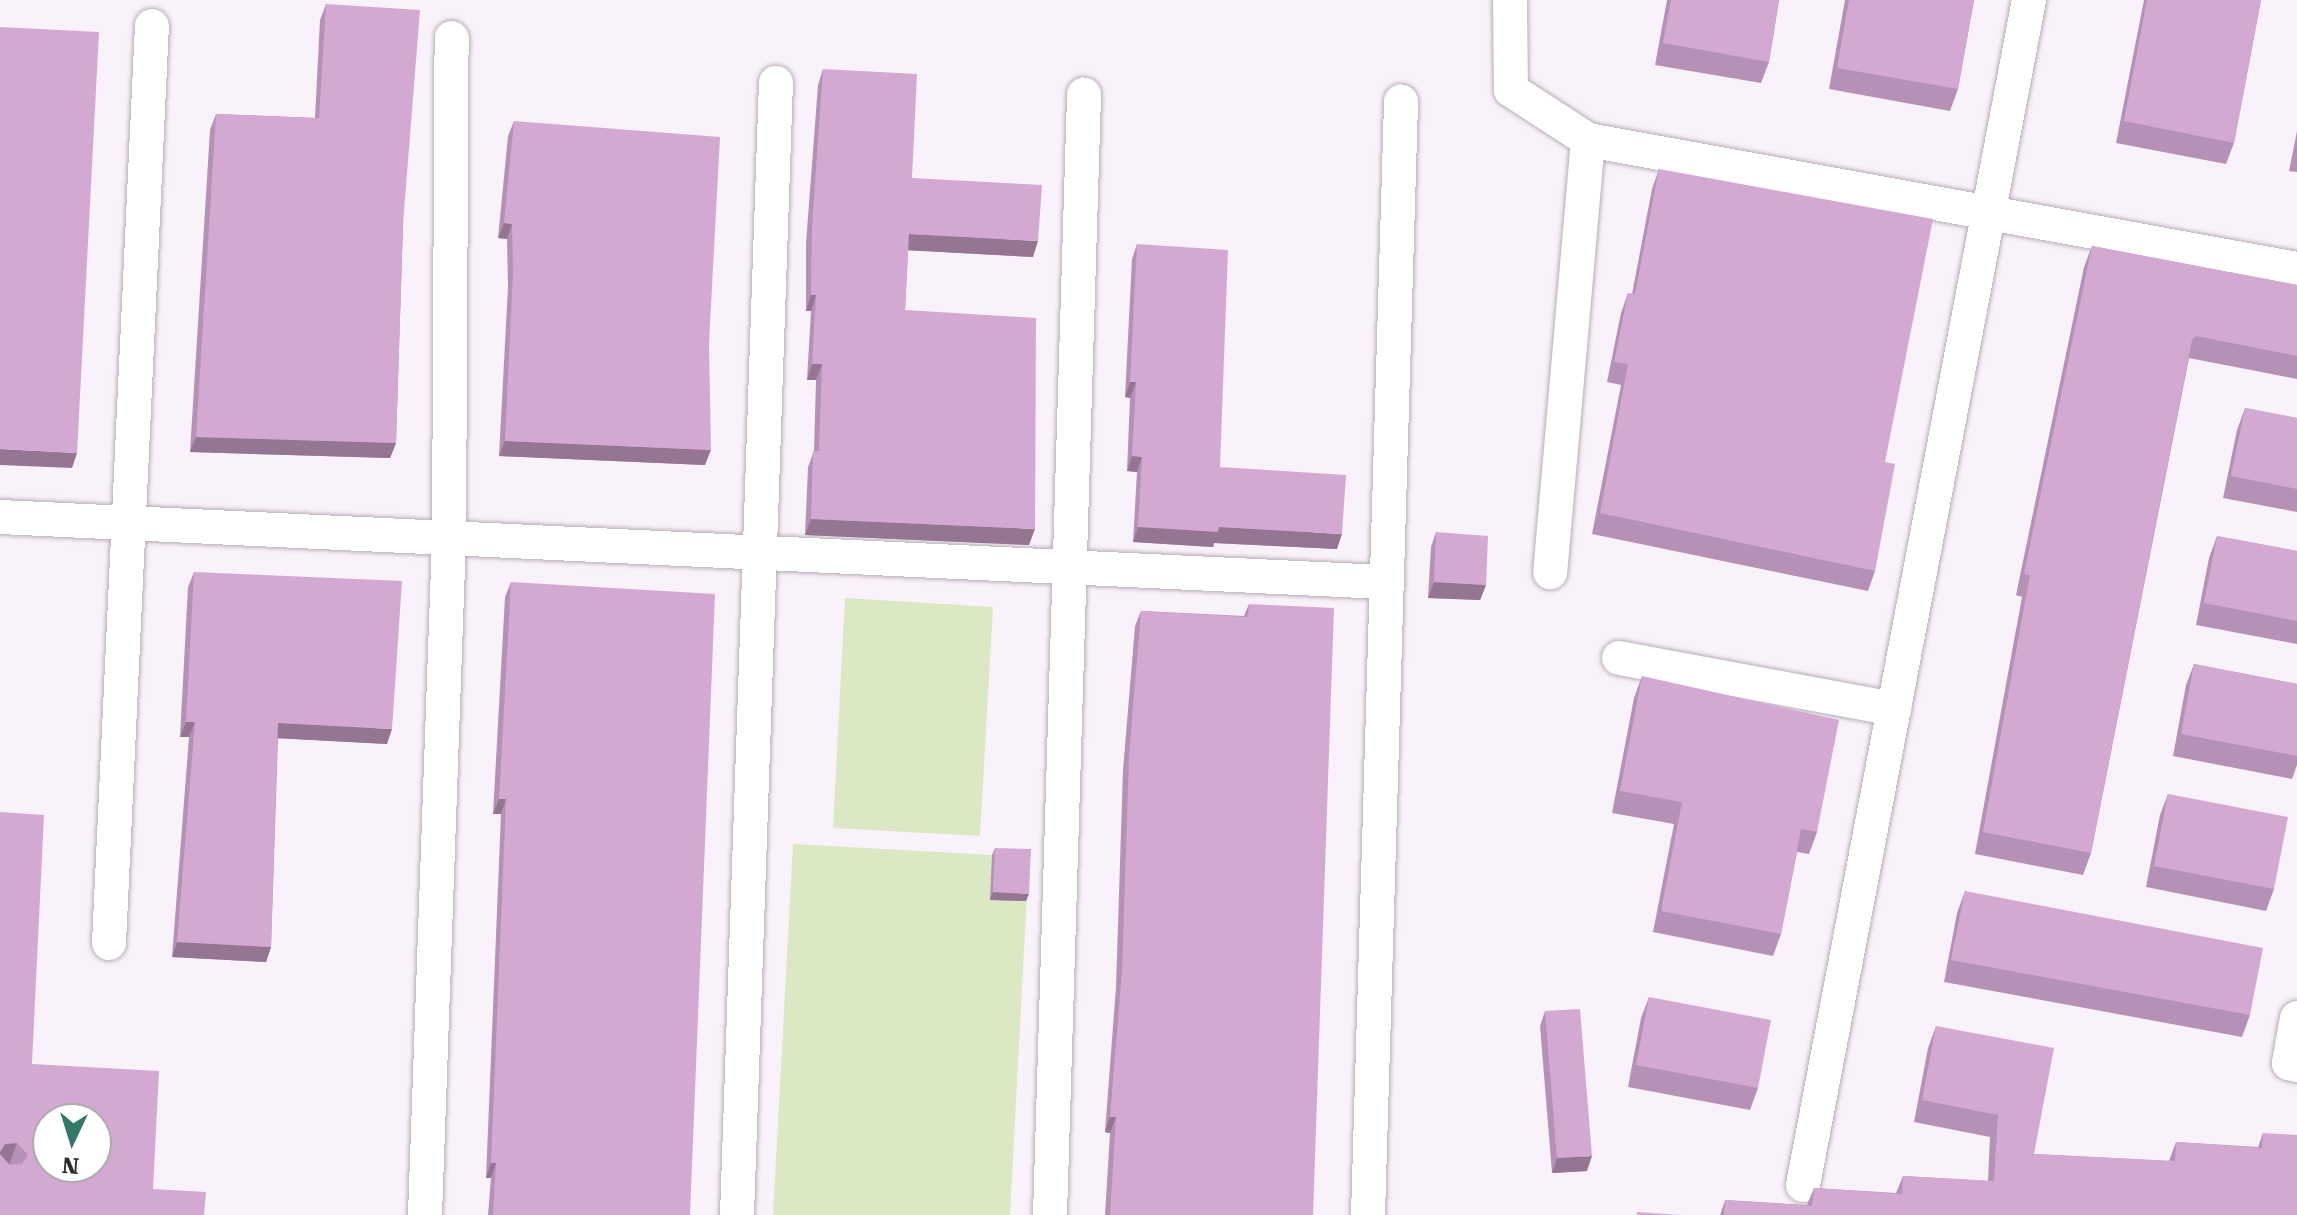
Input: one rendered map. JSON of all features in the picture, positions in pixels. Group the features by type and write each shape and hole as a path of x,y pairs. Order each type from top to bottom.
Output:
{"street":[{"path":"1510,0 1511,90 1588,140 1992,210 2297,269"},
{"path":"1803,1185 1992,210 2029,0"},
{"path":"109,943 152,26"},
{"path":"425,1215 449,537 452,38"},
{"path":"737,1215 776,83"},
{"path":"1050,1215 1073,567 1084,95"},
{"path":"1368,1215 1401,101"},
{"path":"1550,572 1588,140"},
{"path":"0,517 1386,582"},
{"path":"1619,658 1894,709"},
{"path":"2297,1018 2289,1063 2297,1065"}],"green space":[{"path":"845,598 993,607 980,836 833,828"},
{"path":"793,844 1029,857 1010,1215 773,1215"}],"building":[{"path":"1671,0 1779,0 1769,62 1663,43"},
{"path":"1849,0 1974,0 1958,89 1837,68"},
{"path":"2147,0 2261,0 2234,143 2124,121"},
{"path":"326,4 420,10 403,224 396,443 196,437 216,114 319,118"},
{"path":"0,27 99,32 77,453 0,449"},
{"path":"823,69 917,74 912,178 1042,185 1038,241 909,234 905,310 1036,318 1035,529 811,519 813,451 819,451 822,364 812,364 816,295 811,295 812,227"},
{"path":"514,121 720,137 709,343 711,450 505,441 513,272 512,224 504,223"},
{"path":"1659,169 1933,219 1885,462 1895,464 1875,571 1600,513 1628,364 1614,362 1628,293 1635,294"},
{"path":"1137,244 1228,250 1220,467 1346,475 1342,534 1219,527 1218,532 1138,527 1142,457 1132,456 1136,382 1130,382"},
{"path":"2092,246 2297,285 2297,356 2196,336 2192,340 2091,853 1983,832 2030,575 2024,574"},
{"path":"2245,408 2297,418 2297,489 2231,476"},
{"path":"1436,532 1488,536 1486,585 1434,582"},
{"path":"2217,536 2297,551 2297,621 2204,603"},
{"path":"194,572 402,581 392,729 278,723 271,947 177,942 195,722 186,722"},
{"path":"511,582 715,594 690,1215 493,1215 496,1163 491,1163 506,799 499,799"},
{"path":"1249,604 1334,608 1313,1215 1110,1215 1116,1117 1110,1117 1122,972 1129,755 1141,611 1248,617"},
{"path":"2194,664 2297,684 2297,756 2181,734"},
{"path":"1642,676 1839,720 1817,832 1801,829 1781,934 1661,911 1682,802 1620,791"},
{"path":"2168,794 2288,817 2274,889 2154,866"},
{"path":"0,812 44,815 32,1064 159,1071 153,1189 206,1192 204,1215 0,1215 0,1154 10,1165 22,1164 28,1155 17,1143 5,1144 0,1152"},
{"path":"995,848 1031,849 1029,894 993,892"},
{"path":"1965,891 2263,948 2250,1015 1951,960"},
{"path":"1649,997 1771,1020 1758,1088 1636,1065"},
{"path":"1580,1009 1592,1156 1557,1158 1545,1011"},
{"path":"1936,1026 2054,1048 2034,1154 2175,1161 2176,1142 2262,1148 2263,1133 2297,1135 2297,1215 1724,1215 1725,1200 1812,1206 1814,1188 1902,1194 1903,1176 1994,1181 1998,1115 1922,1100"},
{"path":"1637,1212 1681,1215 1637,1215"}]}
